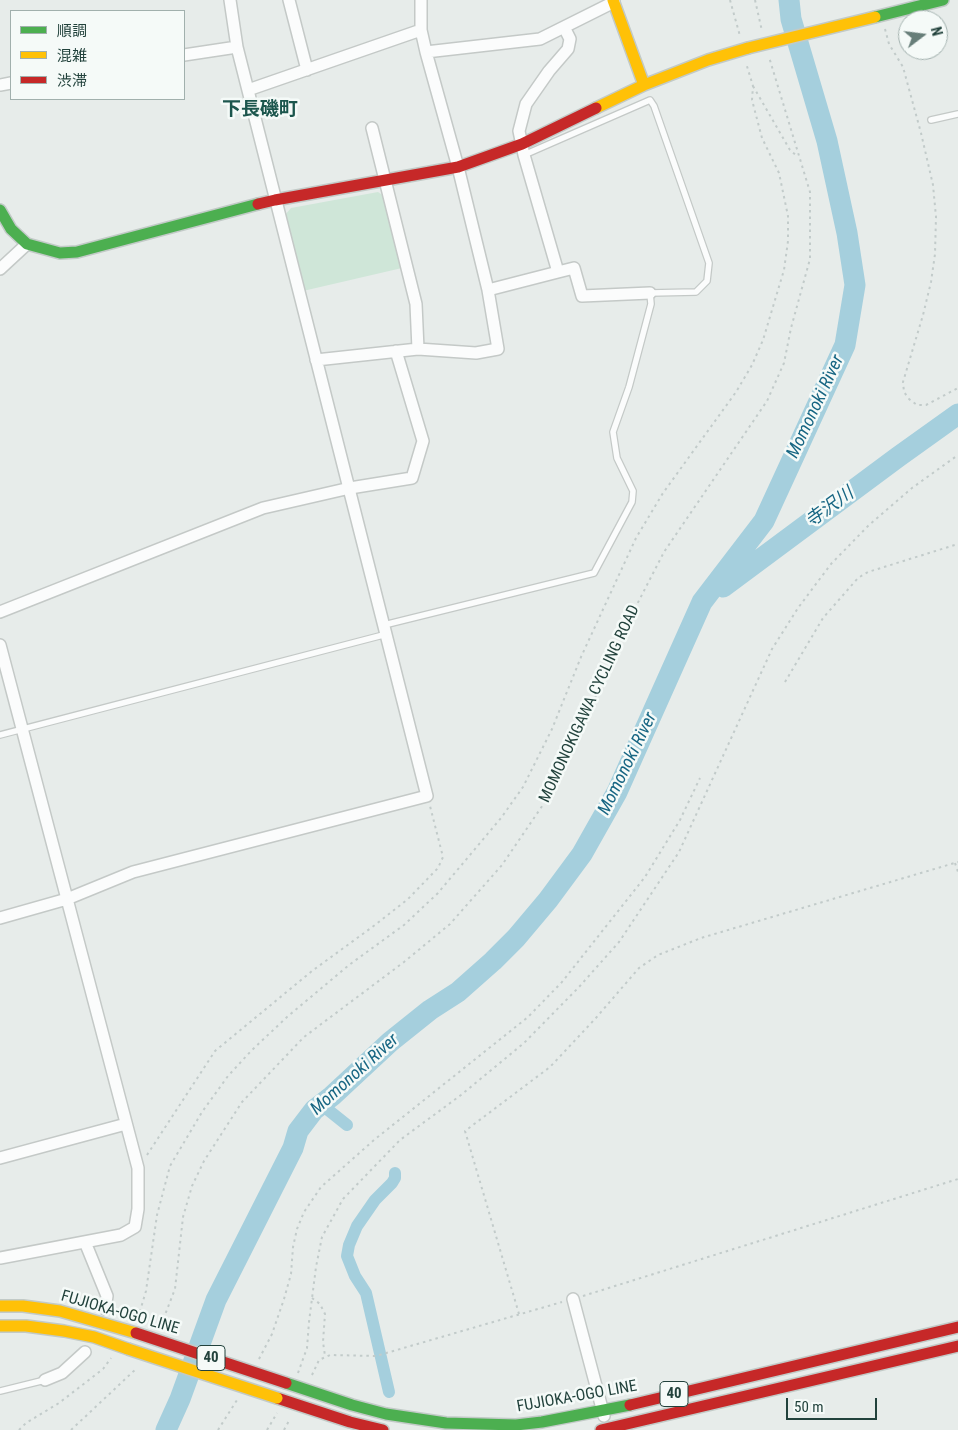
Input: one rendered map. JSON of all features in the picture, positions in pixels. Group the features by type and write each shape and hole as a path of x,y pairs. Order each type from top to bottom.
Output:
{"main road":[{"path":"0,210 11,229 27,244 60,253 77,252 275,200 458,167 523,150 644,85 708,60 745,49 943,0"},
{"path":"614,1 644,85"},
{"name":"FUJIOKA-OGO LINE","path":"0,1306 60,1311 133,1332 287,1393 350,1422 383,1430"},
{"name":"FUJIOKA-OGO LINE","path":"0,1326 26,1326 64,1331 287,1393 352,1405 386,1414 446,1423 516,1425 603,1411 958,1327"},
{"name":"40","path":"605,1429 958,1346"}],"street":[{"path":"0,918 67,899 133,872 427,796 237,47 230,0"},
{"path":"289,0 307,70"},
{"path":"316,360 418,348 476,353 498,349 488,290 458,167 421,30 420,0"},
{"path":"426,52 540,39 614,1"},
{"path":"558,272 519,131 526,104 549,71 568,49 570,39 564,27"},
{"path":"248,90 421,30"},
{"path":"185,55 237,47"},
{"path":"372,128 416,304 418,348"},
{"path":"0,269 27,244"},
{"path":"488,290 574,268 582,296 650,293"},
{"path":"0,612 263,508 350,488 412,478 423,441 396,351"},
{"path":"0,645 138,1168 138,1209 135,1227 121,1235 0,1258"},
{"path":"0,1158 126,1124"},
{"path":"85,1242 107,1296 105,1309"},
{"path":"573,1299 603,1411 605,1429"},
{"path":"45,1380 62,1373 85,1352"}],"lane":[{"path":"0,735 594,573 632,502 633,491 617,458 613,432 634,368 651,304 650,293 696,292 707,281 709,263 654,106 650,100 523,150"},
{"path":"931,120 958,114"},
{"path":"0,1390 45,1380"}],"path":[{"path":"133,1332 140,1315 146,1291 157,1215 170,1166 202,1112 228,1076 287,1017 349,965 404,925 438,893 501,818 523,787 552,729 581,658 636,538 662,493 736,392 764,340 784,270 788,241 788,216 779,173 762,138 752,100 753,86 745,49 730,0"},
{"path":"755,0 763,36"},
{"path":"878,16 889,44 903,67 933,185 936,217 935,254 931,282 924,315 903,382 904,392 917,405 926,406 958,388"},
{"name":"MOMONOKIGAWA CYCLING ROAD","path":"161,1326 175,1289 183,1217 192,1186 204,1161 242,1102 304,1037 404,962 450,924 502,865 549,796 575,744 631,616 664,552 767,401 784,363 791,328 810,259 810,192 768,54"},
{"path":"753,86 790,150 799,158"},
{"path":"267,1430 287,1393 307,1348 316,1267 322,1237 343,1199 400,1140 461,1095 524,1042 579,987 619,942 679,852 772,649 798,608 831,564 869,525 912,488 958,455"},
{"path":"785,682 823,618 858,578 868,572 958,544"},
{"path":"259,1359 272,1334 284,1299 291,1274 293,1247 297,1229 304,1212 321,1187 374,1140 528,1017 562,982 645,877 680,820 700,778"},
{"path":"138,1168 215,1051 312,971 401,904 438,868 443,857 427,796"},
{"path":"519,1314 466,1131 550,1067 639,968 658,955 701,938 957,863 958,872"},
{"path":"312,1375 319,1360 325,1356 376,1356 387,1353 573,1299 958,1179"},
{"path":"312,1298 320,1304 325,1314 323,1342 325,1356"},
{"path":"19,1430 26,1423 59,1403 103,1369 124,1348"},
{"path":"71,1430 138,1366"},
{"path":"218,1430 239,1398"},
{"path":"284,1430 291,1417"}],"green space":[{"path":"378,192 384,196 402,268 303,291 285,215 291,208"}],"waterway":[{"name":"Momonoki River","path":"166,1430 180,1399 216,1300 293,1148 298,1131 314,1110 332,1096 390,1042 430,1010 458,992 493,961 516,938 548,900 582,854 617,792 702,602 764,521 845,345 855,285 847,233 827,141 791,19 789,0"},
{"name":"寺沢川","path":"723,587 958,414"},
{"path":"322,1105 347,1125"},
{"path":"389,1392 366,1293 355,1276 347,1256 349,1245 357,1226 375,1200 392,1183 395,1173"}],"traffic: fast":[{"path":"875,17 943,0"},
{"path":"0,210 11,229 27,244 60,253 77,252 258,204"},
{"path":"286,1383 386,1414 446,1423 516,1425 542,1422 630,1405"}],"traffic: slow":[{"path":"613,0 644,85"},
{"path":"748,48 875,17"},
{"path":"596,108 644,85 708,60 748,48"},
{"path":"0,1306 23,1306 60,1311 136,1333"},
{"path":"0,1326 26,1326 64,1331 94,1337 128,1349"},
{"path":"128,1349 277,1398"}],"traffic: jam":[{"path":"258,204 458,167 522,144 596,108"},
{"path":"630,1405 958,1327"},
{"path":"136,1333 286,1383"},
{"path":"601,1430 958,1346"},
{"path":"277,1398 350,1422 383,1430"}],"district":[{"name":"下長磯町","path":"260,110"}]}
